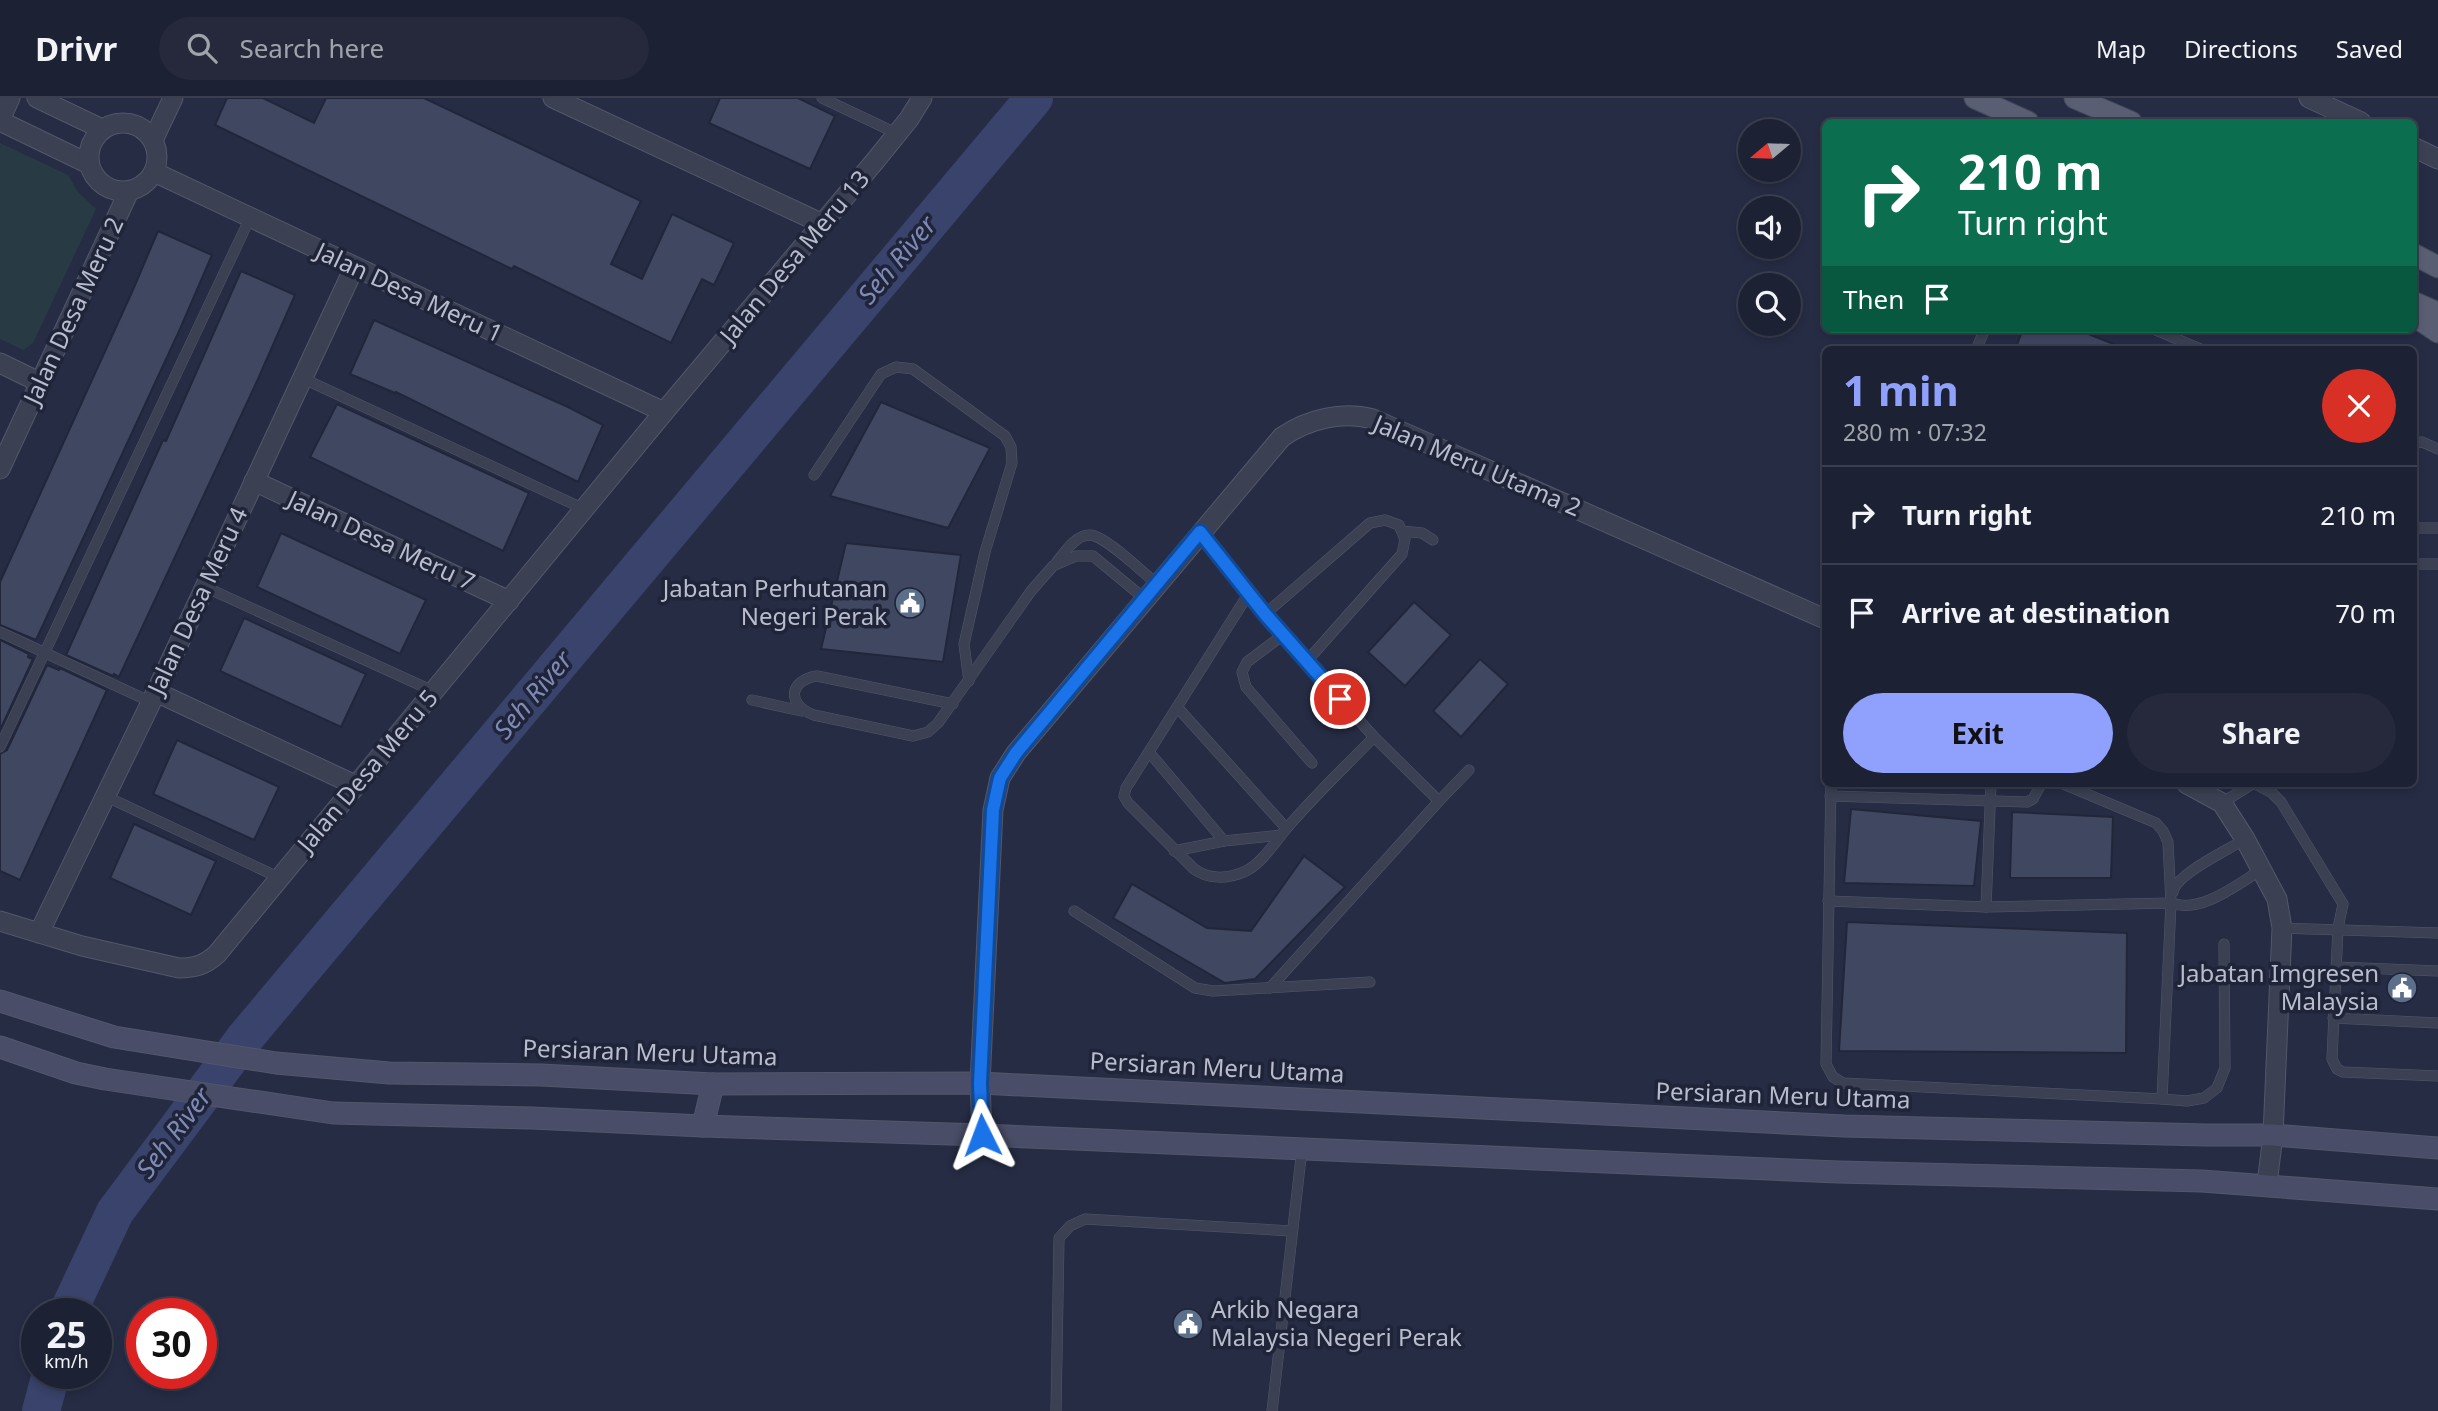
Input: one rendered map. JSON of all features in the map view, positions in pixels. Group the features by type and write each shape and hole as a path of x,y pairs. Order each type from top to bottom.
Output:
{"main road":[{"path":"1975,98 2021,119"},
{"path":"2075,98 2124,119"},
{"path":"2417,256 2438,267"},
{"path":"2417,304 2438,313"},
{"path":"2417,318 2438,332"},
{"name":"Persiaran Meru Utama","path":"0,1001 114,1037 190,1047 275,1063 378,1072 541,1075 713,1084 980,1083 1844,1126 2273,1135 2438,1148"},
{"path":"0,1047 76,1073 333,1113 982,1135 1838,1172 2267,1184 2438,1199"},
{"path":"703,1126 713,1084"}],"street":[{"path":"10,98 0,120 89,164"},
{"path":"37,98 102,130"},
{"path":"153,140 173,98"},
{"path":"553,98 823,223"},
{"name":"Jalan Desa Meru 13","path":"664,412 898,134 922,98"},
{"path":"2309,98 2354,119"},
{"path":"130,123 147,132 153,140 157,150 157,162 154,172 139,188 118,192 108,189 93,174 89,164 90,145 102,130 110,125 130,123"},
{"path":"2417,149 2438,159"},
{"name":"Jalan Desa Meru 1","path":"154,172 664,412"},
{"name":"Jalan Desa Meru 2","path":"0,469 129,191"},
{"name":"Jalan Desa Meru 4","path":"39,933 354,268"},
{"path":"0,363 41,383"},
{"name":"Jalan Desa Meru 5","path":"0,921 179,968 194,968 206,964 664,412"},
{"name":"Jalan Meru Utama 2","path":"982,1135 980,1083 993,810 1000,778 1016,753 1200,532 1282,437 1295,428 1314,421 1359,416 1373,419 1822,618"},
{"name":"Jalan Desa Meru 7","path":"254,481 509,601"},
{"path":"153,697 355,785"},
{"path":"2193,787 2222,803 2277,899 2282,928 2273,1135 2267,1184"}],"lane":[{"path":"822,98 898,134"},
{"path":"0,747 250,218"},
{"path":"2163,333 2193,346"},
{"path":"814,475 881,374 896,367 913,369 1006,436 1011,447 1012,463 985,552 964,644 969,681"},
{"path":"302,378 584,509"},
{"path":"2417,443 2438,449"},
{"path":"1265,614 1370,523 1378,519 1394,522 1402,531 1405,547 1402,554 1307,661"},
{"path":"2417,528 2438,528"},
{"path":"1402,531 1422,533 1433,540"},
{"path":"1200,532 1283,635 1374,737 1439,801"},
{"path":"752,700 913,736 928,732 953,704 1031,591 1075,540 1088,535 1101,538 1151,592"},
{"path":"1053,566 1076,556 1093,556 1151,592"},
{"path":"2417,564 2438,564"},
{"path":"205,587 433,691"},
{"path":"1249,593 1126,788 1124,796 1128,803 1174,851 1202,875 1229,877 1254,866 1374,737"},
{"path":"0,632 153,697"},
{"path":"1283,635 1247,662 1242,677 1252,695 1312,763"},
{"path":"802,711 795,704 794,694 798,684 807,677 817,676 953,704"},
{"path":"1178,708 1284,832"},
{"path":"1149,752 1224,841"},
{"path":"1270,988 1469,770"},
{"path":"1831,787 1826,1064 1833,1077 1843,1083 2162,1100 2187,1101 2204,1098 2217,1088 2225,1069 2224,944"},
{"path":"1986,907 1991,787"},
{"path":"1830,796 2031,801 2039,787"},
{"path":"2070,787 2156,823 2168,842 2171,903 2162,1100"},
{"path":"2222,803 2249,787"},
{"path":"2260,787 2281,802 2343,904 2338,928 2333,1018 2332,1059 2337,1069 2343,1072 2438,1076"},
{"path":"105,796 279,878"},
{"path":"1174,851 1284,832"},
{"path":"2171,903 2174,886 2187,874 2245,839"},
{"path":"1828,901 1986,907 2171,903 2183,908 2200,904 2261,870"},
{"path":"1074,911 1195,988 1213,991 1370,982"},
{"path":"2282,928 2438,933"},
{"path":"2336,967 2438,971"},
{"path":"2333,1018 2438,1023"},
{"path":"1272,1411 1302,1149"},
{"path":"1056,1411 1059,1238 1070,1226 1085,1219 1292,1231"}],"shaded area":[{"path":"0,143 68,175 78,192 96,209 33,343 23,350 0,339"}],"building":[{"path":"227,98 263,98 314,123 326,98 424,98 641,201 611,264 642,279 672,214 734,243 714,285 702,279 671,343 215,125"},
{"path":"720,98 798,98 835,116 810,169 709,123"},
{"path":"158,231 212,255 36,640 0,625 0,582"},
{"path":"241,271 295,295 119,677 114,674 113,676 66,655 163,440 166,441"},
{"path":"374,320 603,425 578,482 396,392 350,374"},
{"path":"2021,333 2086,333 2118,346 2017,346"},
{"path":"881,402 990,448 948,528 830,496"},
{"path":"337,404 529,493 503,551 310,457"},
{"path":"281,533 426,600 400,654 257,587"},
{"path":"846,543 961,555 943,662 821,649"},
{"path":"1414,602 1451,635 1405,686 1368,652"},
{"path":"244,618 366,674 341,727 220,671"},
{"path":"0,640 29,654 28,657 33,659 0,730"},
{"path":"1480,659 1508,684 1461,737 1433,711"},
{"path":"47,665 59,670 60,668 107,690 20,880 0,871 0,754 7,750"},
{"path":"177,740 279,787 254,840 153,794"},
{"path":"1851,809 1981,821 1974,886 1844,883"},
{"path":"2012,812 2113,817 2111,878 2010,878"},
{"path":"134,824 216,861 191,915 110,878"},
{"path":"1304,856 1345,887 1255,979 1225,983 1113,918 1132,884 1207,928 1251,931"},
{"path":"1847,922 2127,933 2126,1053 1839,1051"}],"waterway":[{"name":"Seh River","path":"75,1298 115,1212 244,1039 1034,98"},
{"name":"Seh River","path":"41,1411 47,1389"}],"place":[{"name":"Jabatan Perhutanan Negeri Perak","path":"910,603"},
{"name":"Jabatan Imgresen Malaysia","path":"2402,988"},
{"name":"Arkib Negara Malaysia Negeri Perak","path":"1188,1324"}],"route":[{"path":"982,1135 980,1083 993,810 1000,778 1016,753 1200,532 1265,614 1340,699"}]}
